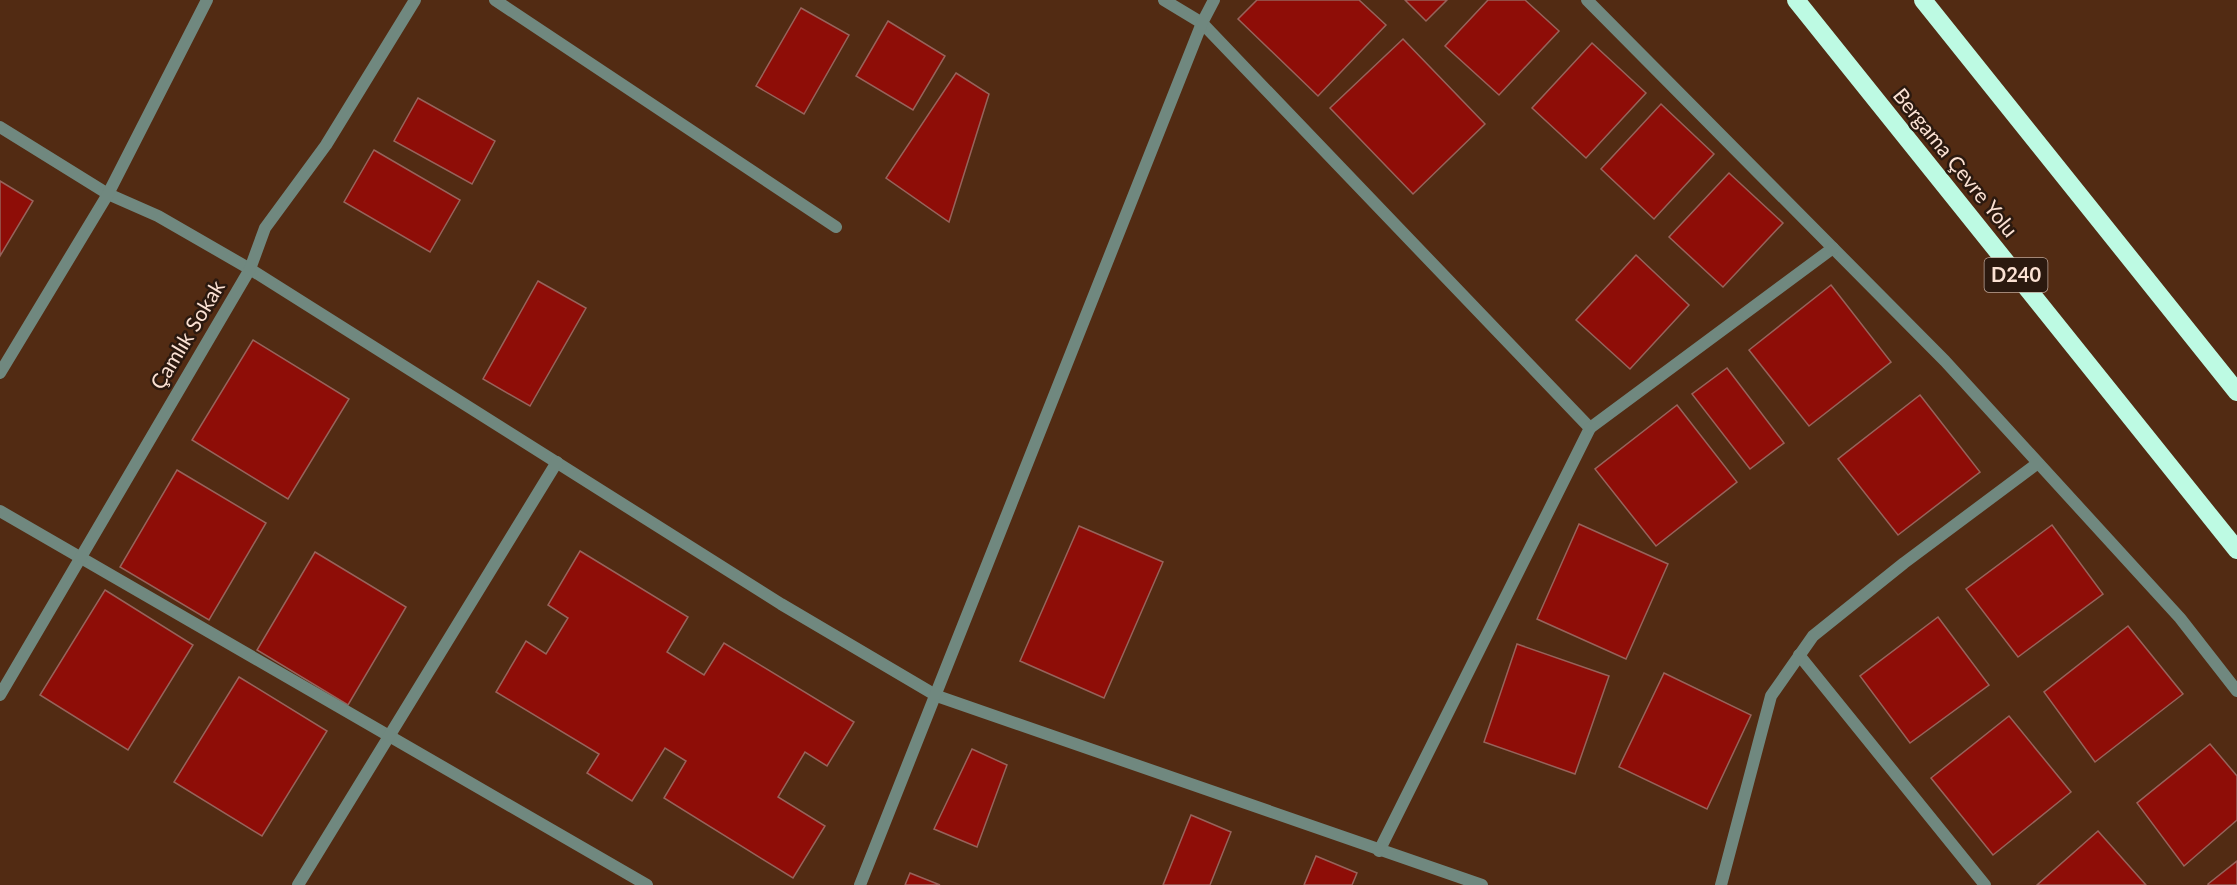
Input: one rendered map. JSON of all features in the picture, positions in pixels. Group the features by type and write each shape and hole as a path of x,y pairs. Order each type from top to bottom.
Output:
{"highway":[{"name":"Bergama Çevre Yolu","path":"1796,0 2237,550"},
{"path":"1923,0 2237,392"}],"street":[{"path":"0,373 108,194 207,0"},
{"name":"Çamlık Sokak","path":"0,695 250,269 266,228 326,145 415,0"},
{"path":"495,0 836,227"},
{"path":"1164,0 1202,23 1590,428"},
{"path":"860,885 937,696 1202,23 1214,0"},
{"path":"1587,0 1945,361 2180,618 2237,691"},
{"path":"0,127 108,194 158,216 250,269 781,604 937,696 1379,851 1445,880 1482,885"},
{"path":"1379,851 1590,428 1833,248"},
{"path":"298,885 557,462"},
{"path":"1721,885 1771,696 1813,636 1895,570 2038,463"},
{"path":"0,511 647,885"},
{"path":"1799,655 1985,885"}],"building":[{"path":"1257,0 1359,0 1386,25 1318,96 1238,19"},
{"path":"1405,0 1447,0 1426,21"},
{"path":"1488,0 1525,0 1559,31 1499,95 1445,46"},
{"path":"801,8 849,35 804,114 756,86"},
{"path":"888,21 945,56 913,110 856,76"},
{"path":"1403,39 1485,124 1413,194 1330,108"},
{"path":"1592,43 1646,93 1586,158 1532,108"},
{"path":"956,73 989,94 949,222 886,178"},
{"path":"418,98 495,141 472,184 394,141"},
{"path":"1661,104 1714,154 1654,219 1601,169"},
{"path":"374,150 460,200 430,252 344,202"},
{"path":"1729,173 1783,223 1723,287 1669,237"},
{"path":"0,181 33,201 0,256"},
{"path":"1636,255 1689,305 1630,369 1576,320"},
{"path":"538,281 586,308 530,406 483,379"},
{"path":"1831,285 1891,362 1809,426 1749,350"},
{"path":"253,340 349,399 288,499 192,440"},
{"path":"1727,368 1784,443 1750,469 1692,394"},
{"path":"1920,395 1980,472 1898,535 1838,459"},
{"path":"1677,405 1737,482 1656,546 1595,469"},
{"path":"177,470 266,523 209,620 120,567"},
{"path":"1579,524 1668,564 1626,659 1537,619"},
{"path":"2052,525 2103,594 2018,657 1966,589"},
{"path":"1079,526 1163,562 1104,698 1020,661"},
{"path":"580,551 688,617 667,652 704,675 724,643 854,722 827,766 805,752 778,797 825,826 793,878 664,798 686,761 665,748 632,801 587,773 599,754 496,692 526,641 546,654 568,618 548,605"},
{"path":"315,552 406,607 348,705 257,650"},
{"path":"105,590 193,645 128,750 40,695"},
{"path":"1938,617 1989,685 1910,743 1860,676"},
{"path":"2128,626 2183,694 2095,762 2044,692"},
{"path":"1517,644 1609,676 1575,774 1484,742"},
{"path":"1664,673 1751,715 1707,809 1619,767"},
{"path":"239,677 327,731 262,836 174,782"},
{"path":"2009,716 2071,792 1993,855 1931,778"},
{"path":"2210,744 2237,776 2237,820 2184,866 2137,803"},
{"path":"972,749 1007,765 977,847 934,829"},
{"path":"1191,815 1231,832 1210,885 1163,885"},
{"path":"2098,831 2146,885 2037,885"},
{"path":"1316,856 1357,873 1352,885 1304,885"},
{"path":"2237,861 2237,885 2208,885 2208,884"},
{"path":"910,873 940,885 905,885"}]}
